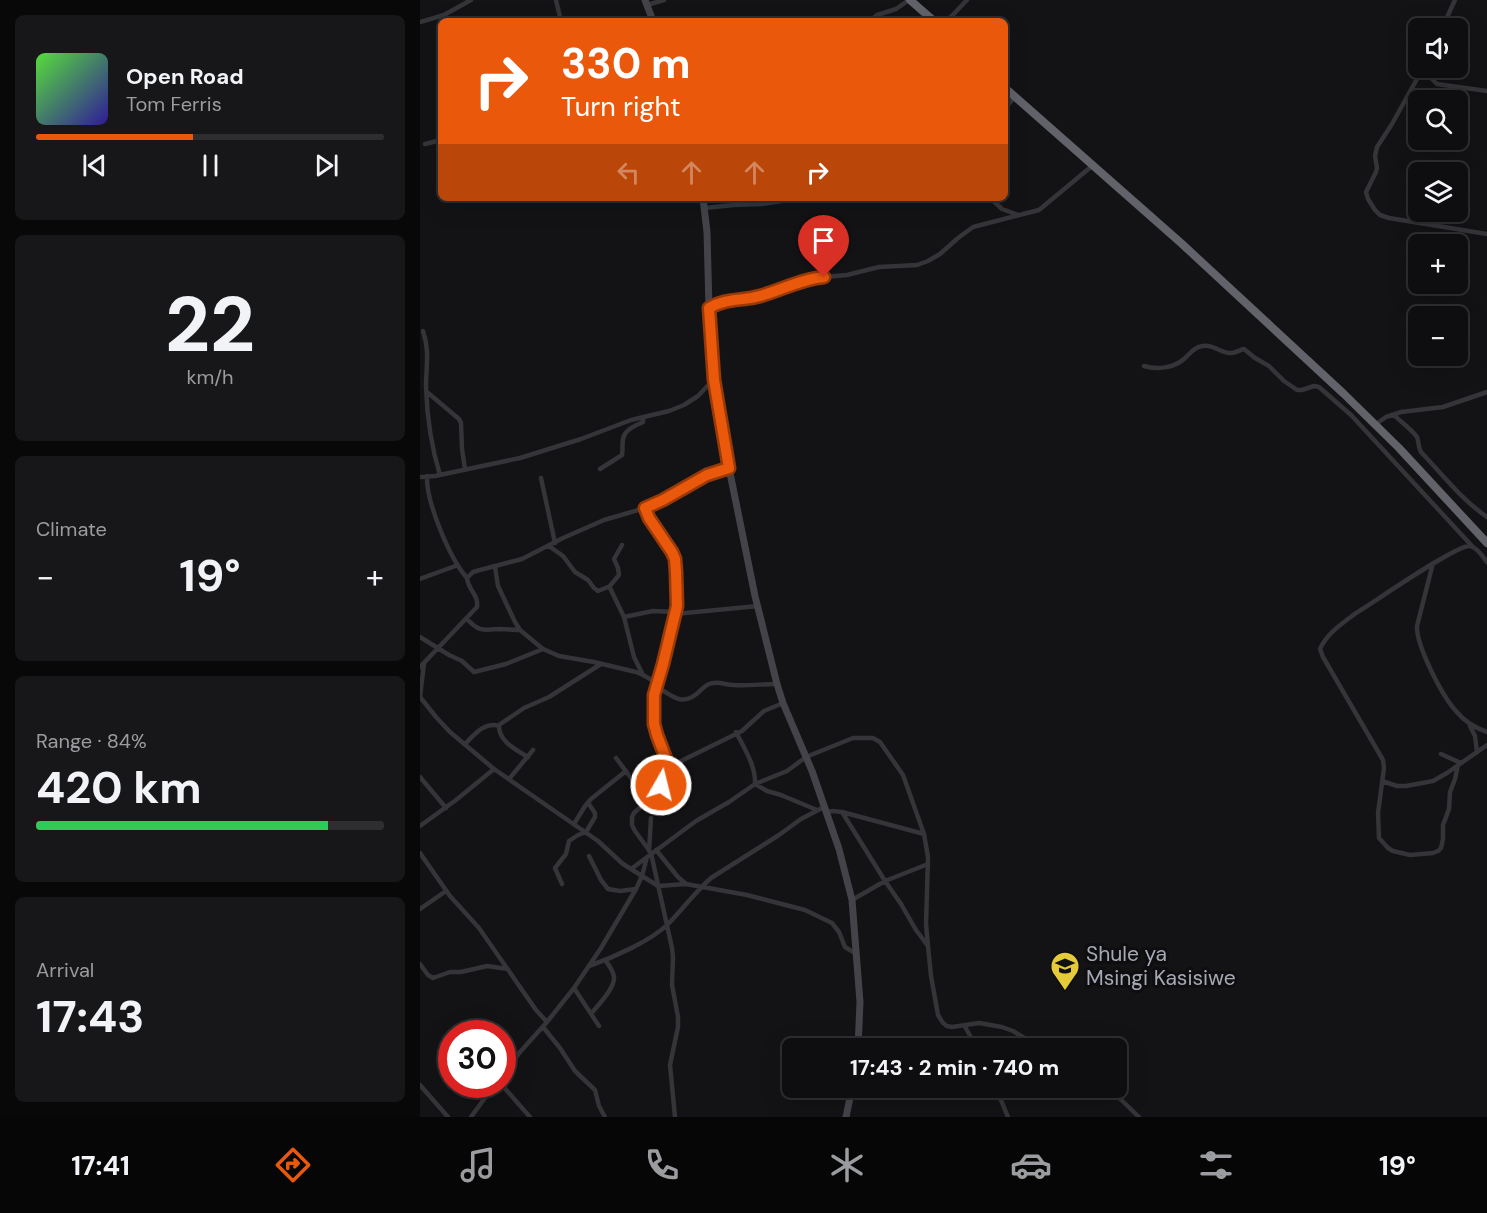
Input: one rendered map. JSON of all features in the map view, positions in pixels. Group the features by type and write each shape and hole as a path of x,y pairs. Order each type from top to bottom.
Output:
{"highway":[{"path":"909,0 930,18"},
{"path":"1008,91 1251,307 1375,424 1487,543"}],"street":[{"path":"420,22 444,15 471,0"},
{"path":"556,0 560,18"},
{"path":"652,18 646,2 664,0"},
{"path":"874,18 896,9 909,0"},
{"path":"950,18 967,0"},
{"path":"1447,18 1455,0"},
{"path":"1417,78 1377,147 1375,156 1377,168 1367,189 1367,197 1380,215 1389,218 1487,234"},
{"path":"1431,78 1437,84 1487,91"},
{"path":"1008,105 1015,97"},
{"path":"425,144 438,141"},
{"path":"709,308 729,300 759,296 813,278 847,275 882,266 917,265 936,257 973,227 1039,210 1093,165"},
{"path":"704,201 714,380 729,468 777,684 839,849 852,900 860,1002 858,1038"},
{"path":"705,208 778,201"},
{"path":"993,201 1002,209 1021,215"},
{"path":"423,331 428,351 427,389 432,447 440,475"},
{"path":"1144,366 1160,369 1176,364 1192,350 1205,345 1227,353 1244,349 1269,366 1297,390 1319,387 1351,415 1487,562"},
{"path":"420,477 440,475 542,452 631,420 684,405 698,396 714,380"},
{"path":"420,387 427,389 459,419 465,469"},
{"path":"1375,424 1401,412 1443,407 1487,392"},
{"path":"1394,415 1415,435 1421,452 1487,517"},
{"path":"600,469 620,458 625,434 630,428 643,422 643,417"},
{"path":"467,578 473,572 522,559 604,520 645,508 707,475 729,468"},
{"path":"420,667 478,604 476,596 469,588 467,578 442,534 428,493 427,476"},
{"path":"541,478 552,544 575,572 588,580 595,590 609,587 619,575 614,559 622,545"},
{"path":"645,508 675,559 677,599 654,695 654,724 668,764 658,790 634,813 632,825 651,853 686,884"},
{"path":"1459,764 1443,825 1443,844 1438,851 1423,855 1398,853 1388,848 1379,838 1378,813 1384,768 1383,759 1320,649 1326,638 1343,622 1459,548 1473,547"},
{"path":"1433,563 1419,615 1417,633 1434,676 1454,709 1468,723 1475,736 1477,752"},
{"path":"420,579 458,565"},
{"path":"495,567 498,586 520,630 543,649 559,656 643,675 675,698 684,700 694,696 705,686 716,682 734,685 777,684"},
{"path":"609,587 624,616 634,657 643,675"},
{"path":"624,616 653,611 675,613 758,606"},
{"path":"466,619 473,626 483,630 520,630"},
{"path":"420,637 462,661 474,672 506,664 543,649"},
{"path":"424,662 420,697 436,717 494,769 586,832 623,864 658,886 686,884 702,886 805,910 832,923 839,932 845,947 855,953"},
{"path":"499,726 524,708 549,697 601,664"},
{"path":"668,764 679,762 748,727 764,711 783,703"},
{"path":"1468,723 1487,732"},
{"path":"465,744 487,726 493,724 499,726"},
{"path":"499,726 509,746 528,757"},
{"path":"736,732 751,763 755,776 754,784"},
{"path":"632,868 696,821 754,784 787,771 806,757 856,737 873,738 880,742 903,775 924,834 928,864 926,924 931,976 940,1020 952,1027 979,1023 1002,1027 1025,1038"},
{"path":"1382,781 1397,786 1438,779 1487,745"},
{"path":"509,779 533,750"},
{"path":"1441,754 1459,764"},
{"path":"616,758 634,782 643,805"},
{"path":"420,826 494,769"},
{"path":"574,824 588,803 626,771"},
{"path":"420,777 446,808"},
{"path":"754,784 767,791 823,810 842,812 924,834"},
{"path":"562,884 555,868 566,854 569,841 586,832 595,815 588,803"},
{"path":"589,966 633,946 667,925 702,886 724,869 779,835 790,825 823,810"},
{"path":"842,812 928,946"},
{"path":"651,818 651,853 674,957 672,985 678,1027 670,1065 675,1117"},
{"path":"420,853 446,891 479,928 536,1010 547,1022"},
{"path":"516,1057 547,1022 602,948 636,889 651,853"},
{"path":"590,856 601,880 608,889 620,891 636,889"},
{"path":"852,900 885,881 928,864"},
{"path":"420,909 446,891"},
{"path":"591,1014 614,982 613,972 605,960"},
{"path":"420,964 428,975 434,978 450,972 487,966 508,969"},
{"path":"574,987 599,1026"},
{"path":"964,1025 971,1038"},
{"path":"543,1027 575,1071 595,1090 599,1106 605,1117"},
{"path":"420,1085 448,1117"},
{"path":"471,1117 485,1098"},
{"path":"513,1098 530,1117"},
{"path":"846,1117 850,1098"},
{"path":"1000,1098 1008,1117"},
{"path":"1119,1098 1139,1117"}],"place":[{"name":"Shule ya Msingi Kasisiwe","path":"1065,992"}],"route":[{"path":"661,785 668,764 654,724 654,695 677,606 676,572 672,552 649,518 645,508 707,475 729,468 714,380 709,308 729,300 747,299 802,281 824,277"}]}
